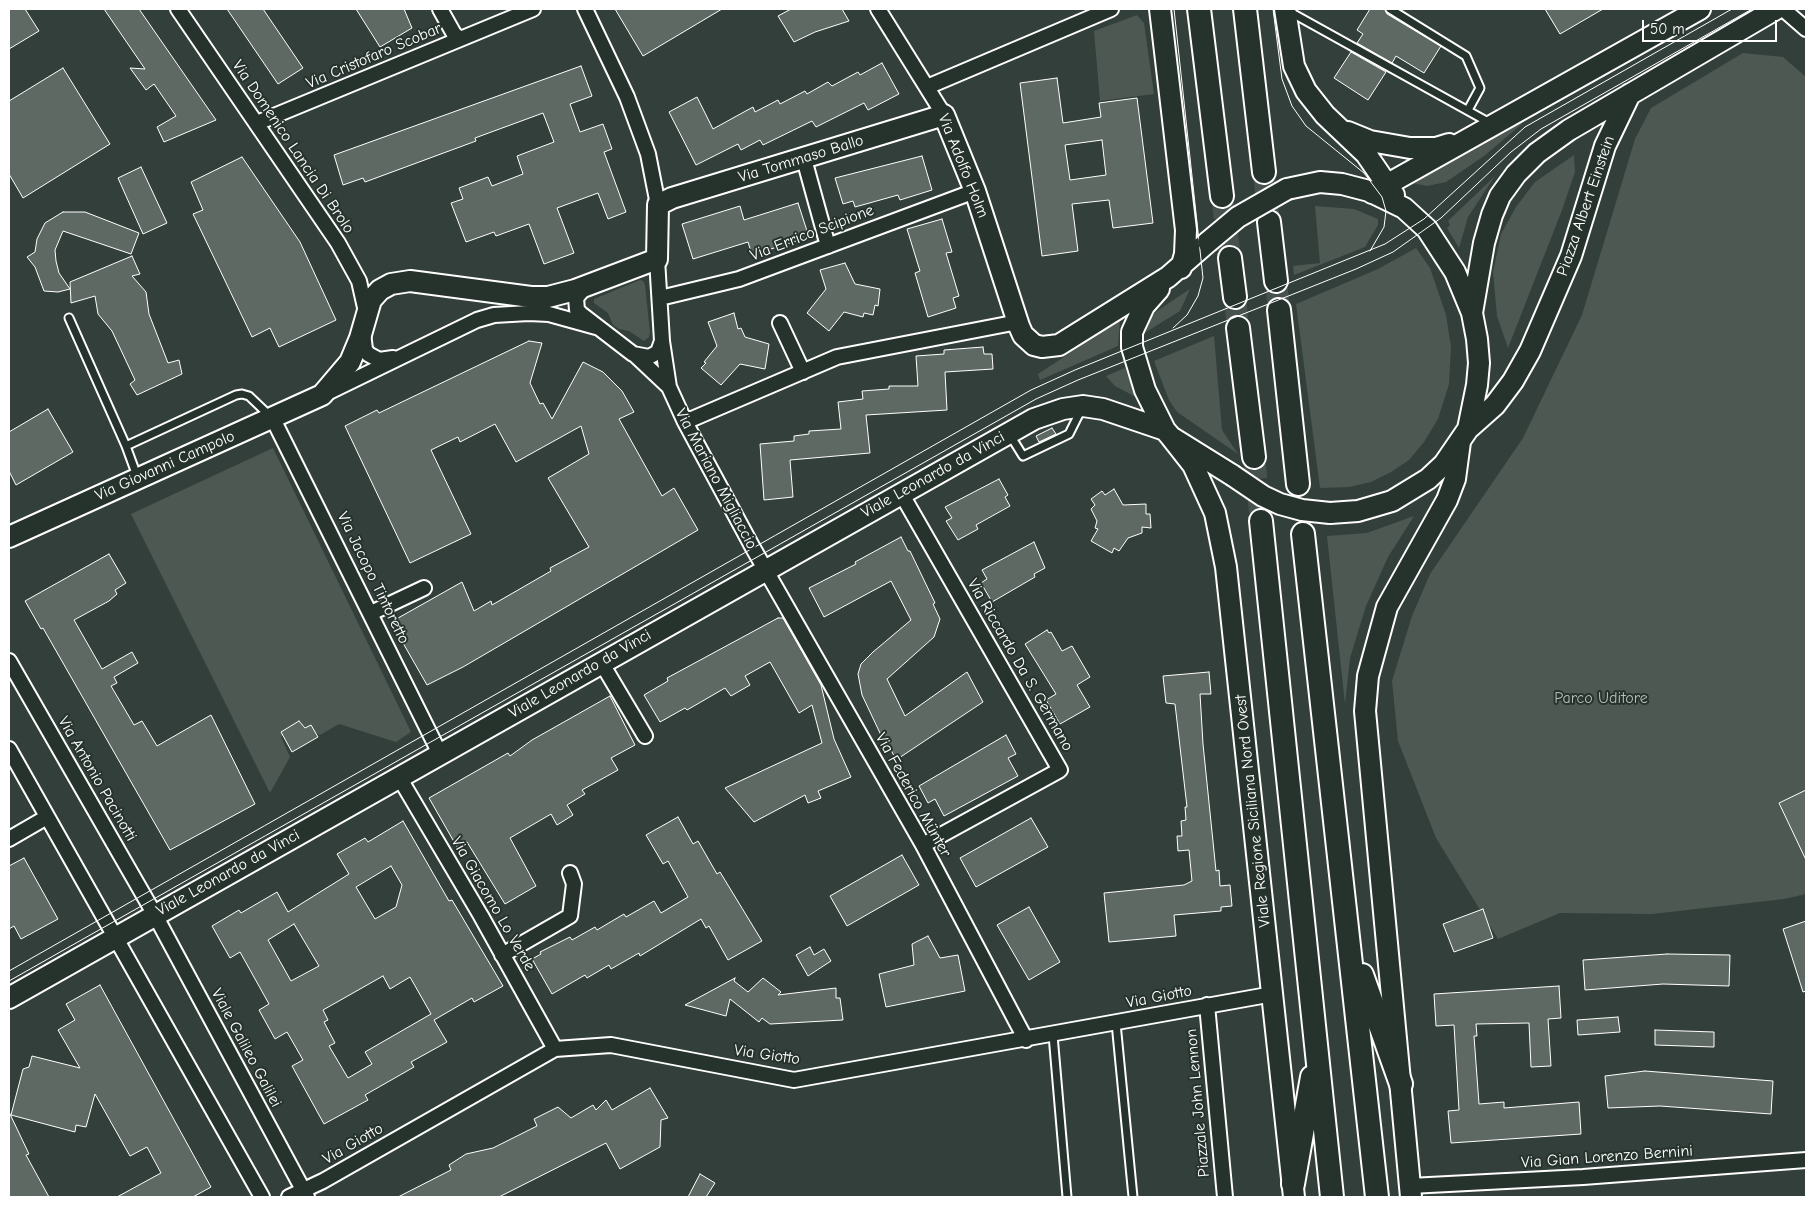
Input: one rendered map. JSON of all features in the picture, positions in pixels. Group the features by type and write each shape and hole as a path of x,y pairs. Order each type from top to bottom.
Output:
{"main road":[{"path":"1200,9 1222,196"},
{"path":"1245,9 1264,172"},
{"path":"1269,222 1276,281"},
{"path":"1230,258 1234,297"},
{"path":"1279,310 1298,484"},
{"path":"1238,328 1254,457"},
{"path":"1261,521 1332,1197"},
{"path":"1304,534 1377,1197"},
{"path":"1349,939 1401,1084"},
{"path":"1293,1191 1316,1051"}],"street":[{"name":"Via Domenico Lancia Di Brolo","path":"178,9 342,250 359,281 364,319 365,348 373,358 385,360 412,352"},
{"path":"440,9 454,34 460,39"},
{"name":"Via Cristofaro Scobar","path":"257,124 533,9"},
{"path":"585,9 627,96 645,145 658,205 657,259 662,341 669,387"},
{"name":"Via Adolfo Holm","path":"878,9 944,115 975,191 1021,328"},
{"path":"927,87 1110,9"},
{"path":"1160,9 1186,230 1185,254 1174,272 1141,313 1131,339 1145,390 1168,433"},
{"path":"1285,9 1290,49 1298,76 1315,104 1366,154 1379,188"},
{"path":"685,422 837,358 1021,328 1034,345 1042,348 1059,345 1174,272 1238,217 1266,199 1287,189 1320,182 1379,188 1544,94 1700,9"},
{"path":"1630,94 1776,9"},
{"path":"1783,9 1806,29"},
{"name":"Piazza Albert Einstein","path":"1472,313 1484,243 1500,196 1516,174 1537,153 1569,130 1630,94"},
{"name":"Piazza Albert Einstein","path":"1168,433 1263,496 1280,504 1302,510 1330,513 1358,511 1377,506 1411,491 1444,464 1464,436 1495,405 1513,381 1530,351 1571,256 1605,146 1630,94"},
{"name":"Via Tommaso Ballo","path":"658,205 672,198 944,115"},
{"path":"1336,126 1370,141 1410,148 1436,148 1468,138"},
{"path":"804,159 828,246"},
{"name":"Piazza Albert Einstein","path":"1379,188 1420,222 1434,238 1455,272 1472,313 1479,363 1477,385 1464,436"},
{"name":"Via Errico Scipione","path":"660,298 739,279 975,191"},
{"path":"530,305 657,259"},
{"name":"Via Giovanni Campolo","path":"322,395 350,362 371,300 380,290 391,284 404,281 530,305"},
{"path":"586,286 578,293 576,304 581,314 633,354 669,387"},
{"path":"530,305 550,314 596,327"},
{"name":"Via Giovanni Campolo","path":"9,537 274,418 477,320 530,305"},
{"path":"780,323 803,372"},
{"path":"633,354 643,358 654,355 658,352 662,341"},
{"name":"Via Mariano Migliaccio","path":"669,387 685,422 765,570"},
{"name":"Viale Leonardo da Vinci","path":"9,998 1034,419 1063,409 1083,406 1103,409 1168,433"},
{"name":"Via Jacopo Tintoretto","path":"274,418 440,754"},
{"name":"Viale Regione Siciliana Nord Ovest","path":"1168,433 1203,485 1215,513 1222,538 1241,688 1293,1191"},
{"path":"1411,1191 1365,711 1368,676 1387,607 1447,500 1455,479 1464,436"},
{"name":"Via Riccardo Da S. Germano","path":"901,493 1060,770 922,845"},
{"name":"Via Federico Münter","path":"765,570 922,845 1026,1040"},
{"path":"371,613 424,588"},
{"name":"Via Antonio Pacinotti","path":"9,661 155,914"},
{"path":"601,662 645,736"},
{"path":"9,749 262,1197"},
{"name":"Via Giacomo Lo Verde","path":"399,777 555,1049"},
{"path":"9,839 47,818"},
{"path":"502,955 570,916 574,884 570,873"},
{"name":"Viale Galileo Galilei","path":"155,914 306,1194"},
{"name":"Via Giotto","path":"289,1197 306,1194 555,1049 611,1045 794,1080 1026,1040 1273,994"},
{"name":"Piazzale John Lennon","path":"1207,1005 1225,1197"},
{"name":"Via Gian Lorenzo Bernini","path":"1411,1191 1806,1160"}],"lane":[{"path":"1285,9 1493,124"},
{"path":"1390,9 1466,56 1480,88 1468,110"},
{"path":"69,318 126,446 137,478"},
{"path":"126,446 236,395 249,396 274,418"},
{"path":"1008,433 1024,456 1069,434 1083,406"},
{"path":"1116,1023 1133,1197"},
{"path":"1053,1035 1067,1197"}],"green space":[{"path":"1137,15 1144,23 1154,94 1100,101 1094,31"},
{"name":"Parco Uditore","path":"1743,53 1783,57 1806,77 1806,894 1784,899 1652,914 1560,913 1498,939 1436,838 1398,741 1392,681 1412,616 1430,574 1523,438 1582,315 1635,139 1651,108"},
{"path":"1520,121 1522,124 1484,156 1446,182 1427,186 1412,183"},
{"path":"1574,155 1575,172 1508,348 1497,316 1493,272 1501,234 1516,207 1535,182"},
{"path":"1495,176 1468,217 1459,248 1447,228 1450,225 1448,221"},
{"path":"1315,206 1354,209 1378,219 1378,225 1365,247 1294,275 1293,266 1320,263"},
{"path":"1416,248 1430,268 1446,315 1451,347 1449,384 1438,419 1424,442 1409,460 1391,472 1371,482 1349,487 1320,488 1296,304 1378,269"},
{"path":"640,280 645,285 650,333 649,337 644,341 629,331 619,329 613,325 608,313 594,303 594,299"},
{"path":"1190,289 1180,311 1146,332 1151,317 1157,311"},
{"path":"1120,320 1118,346 1040,380 1038,374"},
{"path":"1214,336 1222,430 1238,454 1177,412 1169,400 1154,361"},
{"path":"1125,368 1136,397 1115,386 1106,376"},
{"path":"273,448 411,732 396,742 339,724 320,735 303,725 281,737 290,757 270,793 131,514"},
{"path":"1414,516 1388,557 1366,606 1350,658 1345,704 1327,536 1367,533"}],"building":[{"path":"9,9 25,9 39,31 9,49"},
{"path":"104,9 139,9 216,120 164,142 157,127 176,116 154,84 146,90 130,68 145,69"},
{"path":"227,9 263,9 303,68 278,84"},
{"path":"356,9 404,9 412,28 380,47"},
{"path":"615,9 722,9 643,56"},
{"path":"791,9 842,9 849,21 815,32 794,42 778,16"},
{"path":"1370,9 1385,9 1387,14 1441,46 1424,73 1396,56 1392,63 1357,43 1363,34 1357,30"},
{"path":"1545,9 1603,9 1560,34"},
{"path":"1351,52 1386,72 1368,100 1334,78"},
{"path":"882,63 899,94 868,110 864,103 816,127 812,121 763,145 760,140 741,150 738,144 696,165 669,112 697,97 713,129 753,107 755,112 778,100 780,104 805,91 807,94 828,82 832,86 858,72 860,75"},
{"path":"581,66 592,96 570,104 580,132 603,124 612,149 604,152 626,212 608,219 598,193 557,208 574,253 544,264 529,224 496,236 494,232 466,242 451,203 463,199 459,188 488,177 492,186 523,174 517,156 554,142 543,113 475,138 476,141 365,182 363,178 343,185 334,155"},
{"path":"63,68 110,144 23,198 9,174 9,101"},
{"path":"1057,78 1063,123 1101,117 1099,103 1137,98 1153,223 1113,228 1109,200 1072,204 1078,251 1042,256 1020,83","holes":["1102,140 1106,175 1070,180 1065,145"]},
{"path":"922,156 932,190 900,200 898,195 855,207 853,201 843,204 835,178"},
{"path":"242,157 300,242 336,320 279,347 270,328 252,337 193,214 203,210 191,182"},
{"path":"141,167 167,223 143,234 118,178"},
{"path":"798,203 809,237 752,255 748,242 693,259 682,224 740,206 744,220"},
{"path":"63,212 85,212 139,233 131,254 63,231 55,250 56,261 59,273 70,289 58,292 44,291 35,267 27,257 35,252 37,239 45,223"},
{"path":"942,219 952,252 946,253 959,296 953,298 956,308 928,317 915,273 920,271 907,229"},
{"path":"132,256 140,274 132,276 146,292 149,314 168,363 179,360 182,374 137,395 130,384 135,380 112,331 98,314 95,296 71,303 70,282"},
{"path":"845,263 855,284 880,289 878,306 875,305 873,315 864,313 863,317 844,312 829,331 807,313 826,289 820,270"},
{"path":"734,313 738,329 741,328 745,337 769,344 765,369 740,364 721,385 701,368 717,346 708,322"},
{"path":"529,341 542,343 530,383 540,404 543,403 552,419 583,362 603,372 622,391 634,412 619,419 662,496 674,488 698,530 463,667 427,685 391,622 462,582 474,611 491,601 492,605 551,571 550,568 589,547 548,478 589,454 581,426 516,462 495,424 460,442 458,437 431,450 471,534 410,563 345,426 377,410 379,413"},
{"path":"983,347 984,354 992,354 993,369 945,372 947,410 866,415 870,453 790,460 793,497 764,500 760,444 794,441 794,436 809,434 809,431 841,429 838,402 863,399 862,391 889,389 889,386 918,386 916,356 944,354 944,350"},
{"path":"48,409 73,452 16,485 9,471 9,432"},
{"path":"1052,428 1056,434 1039,442 1036,436"},
{"path":"999,479 1008,495 1005,497 1010,506 976,525 978,529 958,540 946,521 952,518 945,507"},
{"path":"1114,489 1123,505 1146,504 1146,514 1150,514 1151,528 1142,527 1142,533 1128,538 1119,551 1114,548 1112,553 1091,541 1098,529 1095,528 1097,521 1091,509 1095,505 1091,499 1102,491 1105,495"},
{"path":"901,537 908,551 910,551 935,603 933,604 940,619 934,637 887,679 905,716 967,672 983,702 896,760 890,748 888,750 862,695 858,674 861,664 911,620 891,581 824,617 809,588 856,564 855,562"},
{"path":"1034,542 1045,568 1034,574 1035,577 992,602 981,583 987,579 982,570"},
{"path":"109,554 126,583 115,590 117,594 109,601 74,620 102,669 132,652 138,663 114,677 117,683 111,686 134,725 142,721 157,746 211,715 255,804 170,850 43,628 41,629 25,601"},
{"path":"778,618 783,618 821,685 834,739 851,777 818,791 821,798 808,803 805,795 754,822 725,788 822,743 812,705 799,713 770,662 745,676 750,685 731,696 725,688 687,710 685,708 660,722 644,695 668,681 667,678"},
{"path":"1047,630 1049,633 1051,632 1062,651 1072,646 1090,677 1077,685 1090,707 1060,724 1046,700 1056,694 1025,644"},
{"path":"1209,672 1211,694 1200,694 1203,744 1216,871 1219,870 1220,886 1230,885 1232,906 1221,907 1221,911 1174,915 1176,936 1109,942 1104,893 1184,885 1192,881 1189,850 1178,851 1177,836 1182,836 1181,821 1186,820 1185,807 1187,807 1175,704 1166,703 1163,676"},
{"path":"610,696 635,745 611,758 618,770 582,790 585,794 567,805 573,815 557,825 551,814 510,838 536,886 505,904 467,842 457,847 429,798 508,753 510,756 532,740"},
{"path":"299,721 305,728 311,725 318,737 292,752 281,732"},
{"path":"1006,735 1016,754 1008,758 1018,776 944,816 935,799 928,803 919,786"},
{"path":"1806,790 1806,860 1779,803"},
{"path":"678,817 693,844 698,841 717,874 720,872 762,941 728,960 709,926 706,928 701,919 640,956 639,953 611,969 609,965 587,978 585,975 552,994 532,959 541,954 540,952 570,937 572,940 595,927 597,930 624,914 626,917 654,901 661,913 688,897 668,861 663,864 646,835"},
{"path":"1031,818 1048,847 976,887 960,858"},
{"path":"403,821 449,901 452,900 503,986 474,1002 472,998 434,1020 447,1042 411,1062 414,1067 365,1095 368,1100 324,1124 292,1066 303,1060 287,1032 275,1039 259,1010 269,1004 240,952 230,958 212,926 239,910 241,913 277,892 288,912 349,874 337,854 365,838 368,842","holes":["391,866 402,885 396,907 375,919 356,887","294,924 319,966 291,981 268,940","383,976 390,989 410,977 431,1014 365,1052 372,1064 348,1078 329,1046 335,1043 324,1022 328,1020 323,1010"]},
{"path":"902,855 919,885 847,926 830,896"},
{"path":"24,858 58,919 21,939 14,926 9,929 9,866"},
{"path":"1029,907 1060,962 1029,980 997,925"},
{"path":"1483,909 1493,938 1454,952 1443,924"},
{"path":"1806,921 1806,991 1803,992 1783,929"},
{"path":"928,936 940,958 958,955 965,991 886,1007 879,974 914,965 912,944"},
{"path":"810,947 814,955 824,949 831,961 808,976 796,955"},
{"path":"1667,954 1730,955 1729,986 1663,984 1585,990 1583,960"},
{"path":"735,978 734,981 748,992 763,978 781,992 778,995 836,988 836,998 840,998 843,1020 770,1024 762,1018 759,1022 730,999 726,1016 685,1005"},
{"path":"100,985 211,1187 193,1197 117,1197 161,1173 147,1147 130,1156 95,1094 86,1127 76,1125 75,1132 11,1115 23,1069 29,1067 32,1056 80,1068 58,1030 75,1020 66,1004"},
{"path":"1559,986 1561,1018 1548,1019 1551,1066 1531,1067 1529,1023 1476,1024 1477,1036 1474,1036 1479,1104 1504,1102 1504,1108 1579,1102 1581,1134 1451,1143 1448,1111 1459,1110 1454,1025 1436,1026 1434,994"},
{"path":"1618,1017 1620,1032 1578,1035 1577,1020"},
{"path":"1655,1030 1714,1032 1714,1047 1655,1045"},
{"path":"1645,1071 1773,1081 1771,1114 1660,1106 1608,1108 1605,1076"},
{"path":"650,1088 668,1118 661,1120 660,1147 620,1169 606,1143 499,1197 398,1197 451,1170 449,1165 466,1154 493,1148 537,1126 534,1119 558,1107 571,1118 593,1105 596,1110 606,1100 612,1110"},
{"path":"9,1112 29,1154 26,1155 49,1197 9,1197"},
{"path":"700,1174 715,1183 706,1197 688,1197"}],"tunnel":[{"path":"1264,172 1269,221"},
{"path":"1222,196 1230,258"},
{"path":"1276,281 1279,310"},
{"path":"1235,297 1238,328"},
{"path":"1254,457 1261,521"}],"tram line":[{"path":"1173,328 1187,315 1198,296 1203,278 1174,9"},
{"path":"1273,9 1282,79 1292,106 1306,126 1364,173 1382,197 1386,211 1384,227 1370,251"},
{"path":"9,971 1031,390 1075,370 1385,244 1424,219 1525,127 1732,9"},
{"path":"9,981 1036,399 1078,380 1356,269 1393,252 1441,218 1511,152 1541,129 1752,9"}]}
